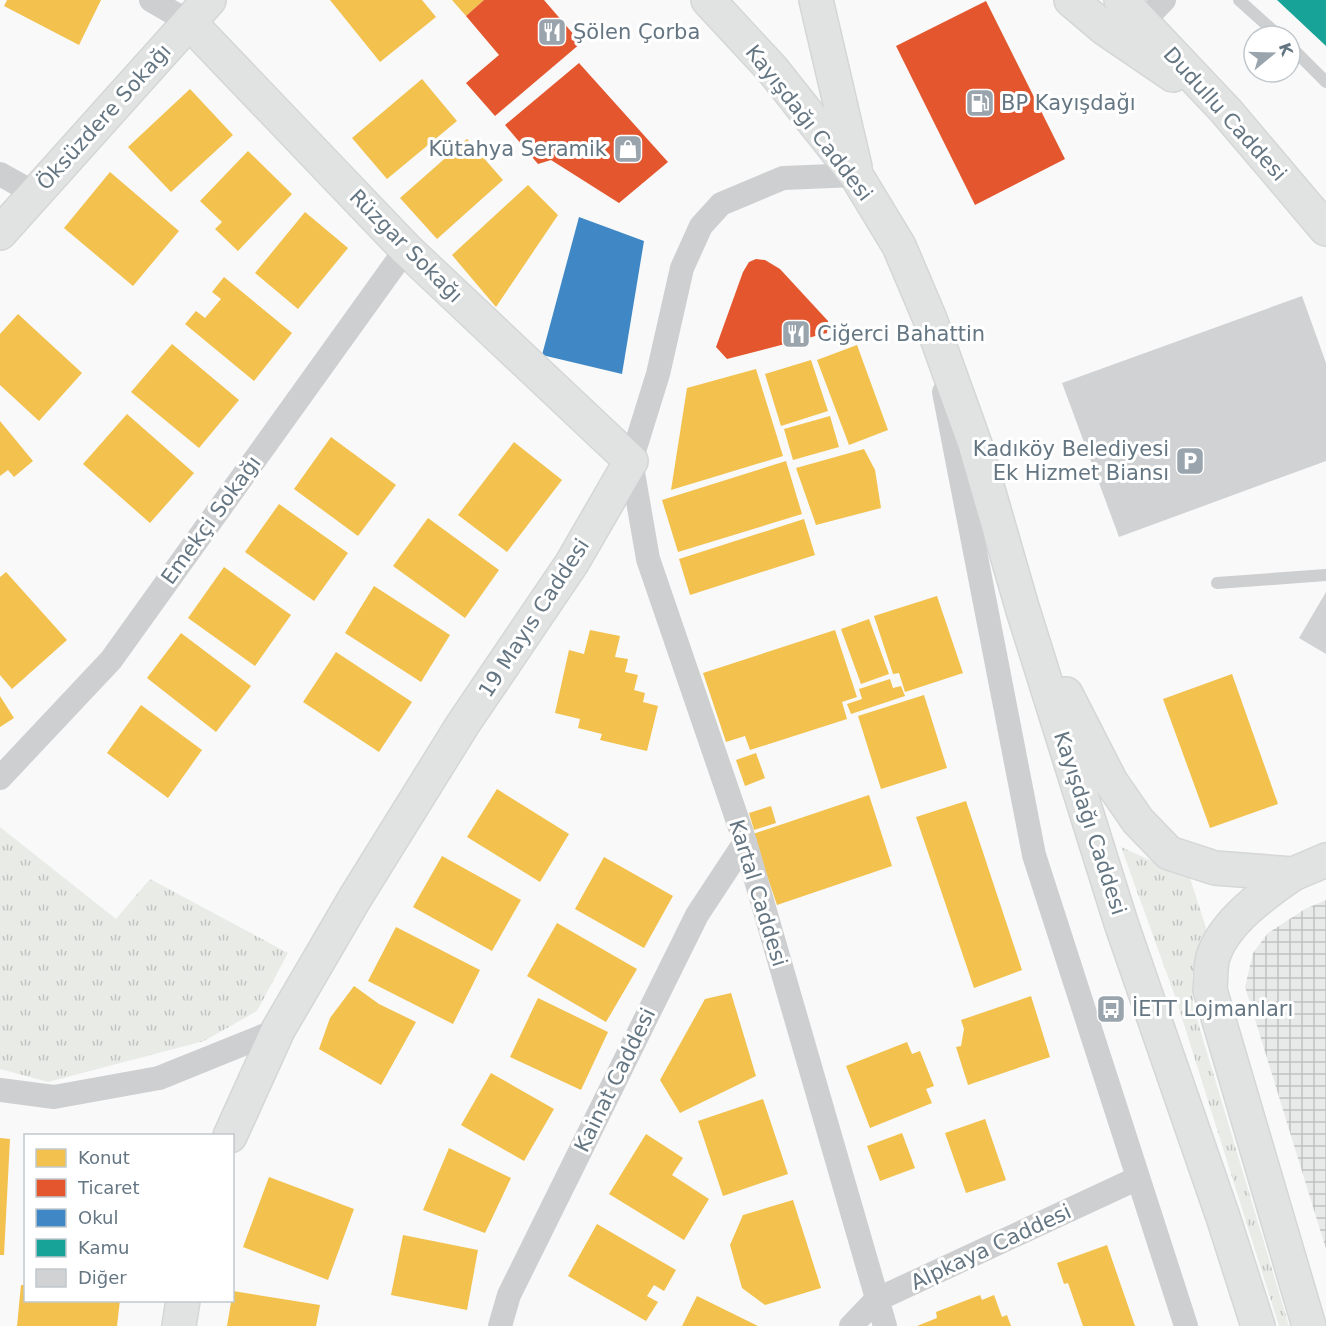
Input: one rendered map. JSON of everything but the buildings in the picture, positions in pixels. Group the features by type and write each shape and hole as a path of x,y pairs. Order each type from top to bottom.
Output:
{"main road":[{"name":"Kayışdağı Caddesi","path":"708,0 772,69 856,175 899,246 930,318 975,444 1022,607 1121,923 1223,1217 1258,1326"},
{"path":"816,0 856,175"},
{"path":"1071,0 1104,28 1226,111"},
{"name":"Dudullu Caddesi","path":"1142,8 1326,229"},
{"name":"Öksüzdere Sokağı","path":"0,233 199,11"},
{"name":"Rüzgar Sokağı","path":"199,11 406,249 631,460"},
{"name":"19 Mayıs Caddesi","path":"231,1134 278,1030 355,898 463,724 573,563 631,460"},
{"path":"1022,607 1111,782 1138,821 1169,853 1215,868 1293,874"},
{"path":"1308,1326 1210,990 1213,957 1235,919 1293,874 1326,860"},
{"path":"179,1326 183,1302"}],"street":[{"path":"151,0 199,11"},
{"path":"0,174 36,194"},
{"name":"19 Mayıs Caddesi","path":"631,460 658,374 682,268 701,226 721,204 783,178 856,175"},
{"name":"Emekçi Sokağı","path":"0,778 111,660 406,249"},
{"name":"Kayışdağı Caddesi","path":"930,318 1034,855 1186,1326"},
{"name":"Kartal Caddesi","path":"631,460 648,559 745,842 885,1326"},
{"name":"Kainat Caddesi","path":"500,1326 509,1295 697,915 745,842"},
{"path":"0,1090 54,1097 159,1078 278,1030"},
{"name":"Alpkaya Caddesi","path":"850,1326 876,1300 1138,1178"}],"lane":[{"path":"1239,0 1266,24"},
{"path":"1302,58 1326,82"},
{"path":"1217,583 1326,575"}],"shaded area":[{"path":"1326,900 1326,1249 1245,987 1253,953 1268,933 1305,909"}],"green space":[{"path":"0,827 116,919 150,879 288,953 257,1011 204,1041 48,1082 0,1069"},
{"path":"1121,847 1190,878 1208,934 1192,975 1193,1006 1289,1326 1279,1326 1176,999"}],"place":[{"name":"Şölen Çorba","path":"552,32"},
{"name":"BP Kayışdağı","path":"980,103"},
{"name":"Kütahya Seramik","path":"628,149"},
{"name":"Ciğerci Bahattin","path":"796,334"},
{"name":"Kadıköy Belediyesi Ek Hizmet Biansı","path":"1190,461"},
{"name":"İETT Lojmanları","path":"1111,1009"}]}
